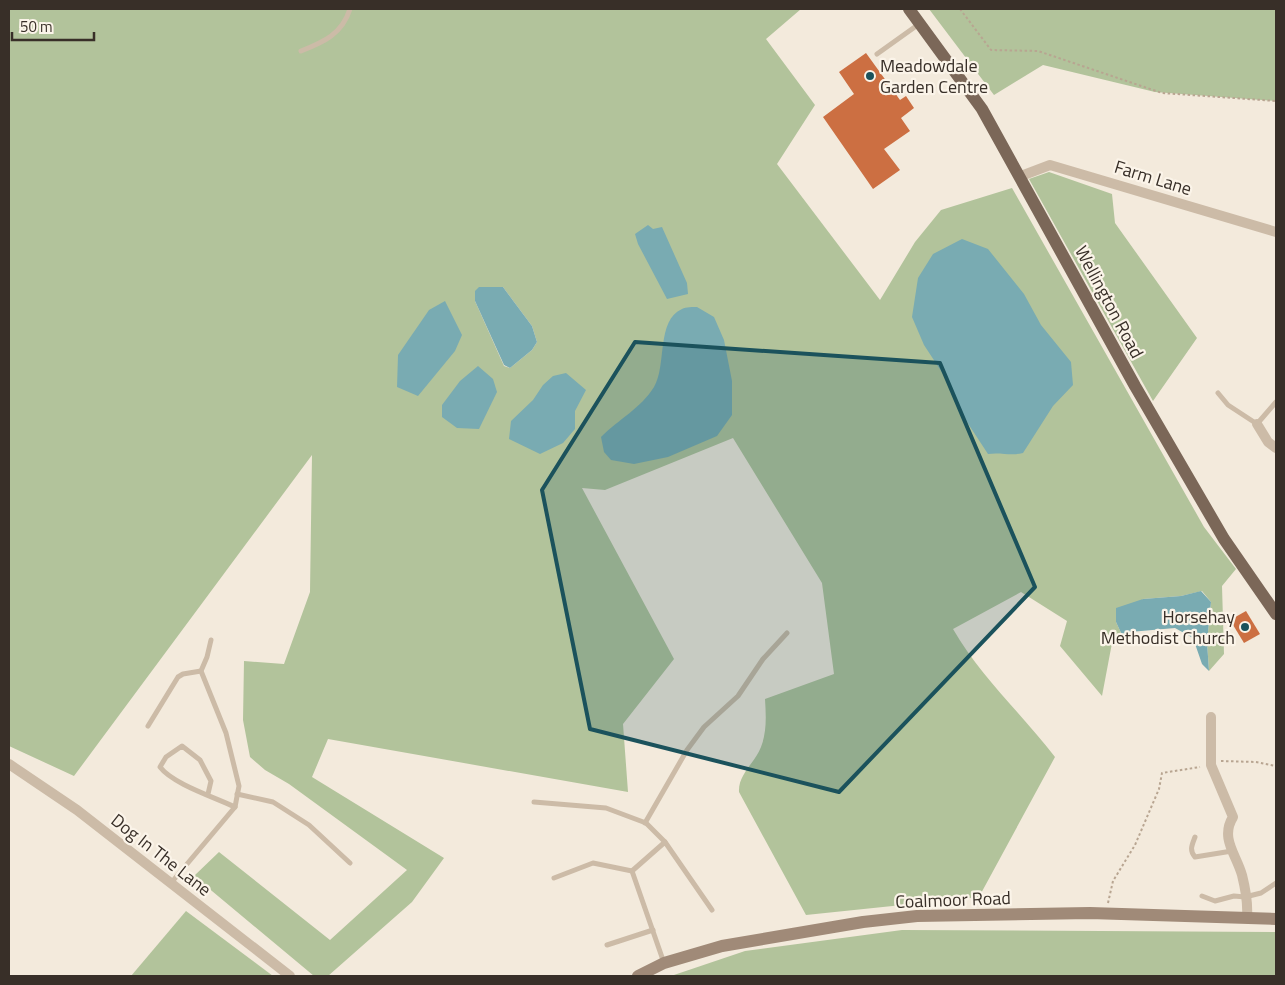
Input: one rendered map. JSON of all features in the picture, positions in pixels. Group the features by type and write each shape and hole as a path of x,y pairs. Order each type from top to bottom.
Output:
{"main road":[{"name":"Wellington Road","path":"909,9 982,109 1021,176 1140,394 1224,539 1276,614"}],"street":[{"name":"Farm Lane","path":"1021,176 1050,165 1276,232"},
{"path":"1257,424 1268,442 1276,448"},
{"path":"1212,717 1211,765 1232,817 1228,825 1227,838 1242,876 1247,918"},
{"name":"Dog In The Lane","path":"9,764 77,810 290,976"},
{"name":"Coalmoor Road","path":"638,976 664,963 722,946 863,922 917,916 1106,913 1276,919"}],"lane":[{"path":"301,51 329,40 340,29 350,9"},
{"path":"877,54 920,24"},
{"path":"1218,393 1228,405 1257,424 1276,402"},
{"path":"645,823 687,750 704,727 738,696 763,659 787,633"},
{"path":"171,883 235,807 238,794 239,786 226,733 201,671 211,640"},
{"path":"148,726 178,677 183,674 201,671"},
{"path":"208,794 211,781 200,760 182,746 166,757 160,767 164,772 208,794 235,807"},
{"path":"238,794 273,802 309,825 350,863"},
{"path":"534,802 606,808 645,823 665,842 712,910"},
{"path":"1195,837 1191,846 1191,853 1195,857 1232,852"},
{"path":"632,871 665,842"},
{"path":"554,878 593,863 632,871"},
{"path":"632,871 664,963"},
{"path":"1202,896 1215,901 1234,896 1245,897 1260,893 1276,883"},
{"path":"607,944 652,930"}],"path":[{"path":"960,9 991,50 1038,51 1162,93 1276,101"},
{"path":"1256,762 1276,766"},
{"path":"1106,913 1113,881 1135,845 1159,789"}],"highlighted area":[{"path":"635,342 940,363 1035,587 839,792 590,729 542,490"}],"green space":[{"path":"9,9 801,9 766,39 815,105 777,164 880,300 915,242 941,210 1012,188 1204,527 1236,569 1222,586 1224,654 1209,671 1207,642 1211,602 1202,591 1181,596 1143,599 1116,622 1123,637 1112,643 1102,696 1060,646 1067,621 1021,592 953,629 988,679 1055,757 979,897 806,915 739,792 741,780 758,753 763,741 766,723 765,699 834,674 822,583 733,438 605,490 582,488 674,659 623,724 628,792 328,739 312,777 444,858 412,902 328,976 314,976 194,876 219,852 330,940 407,870 289,784 265,770 250,757 243,720 244,661 284,664 310,592 312,455 74,776 9,746","holes":["503,287 532,326 537,342 532,350 510,368 504,366 475,301"]},
{"path":"929,9 1276,9 1276,101 1155,92 1043,65 994,95"},
{"path":"1049,172 1112,194 1115,223 1197,338 1153,401 1029,179"},
{"path":"186,911 273,976 131,976"},
{"path":"902,930 1276,932 1276,976 671,976 745,951"}],"water":[{"path":"648,225 653,229 662,227 687,283 688,294 667,299 638,244 635,234"},
{"path":"962,239 988,249 1024,294 1041,325 1071,362 1073,385 1053,406 1023,453 988,454 963,416 947,380 924,345 912,317 918,278 933,254"},
{"path":"479,287 503,287 532,326 537,342 532,350 510,368 504,365 475,301 475,291"},
{"path":"445,301 462,335 455,351 418,396 397,387 398,355 429,310"},
{"path":"697,307 714,317 724,340 732,381 732,415 717,436 668,457 634,464 611,460 604,452 601,437 643,401 654,387 658,378 668,323 674,315 684,308"},
{"path":"478,366 493,379 497,392 479,429 457,428 442,417 442,405 460,381"},
{"path":"566,373 586,390 575,411 575,429 563,443 540,454 509,439 511,421 533,400 543,385 553,376"},
{"path":"1201,591 1211,602 1207,642 1209,671 1202,664 1193,638 1175,628 1130,632 1123,637 1116,622 1116,608 1143,599 1181,596"}],"building":[{"path":"866,53 900,100 906,96 914,108 901,118 910,131 884,149 900,170 873,189 823,117 854,94 839,72"},
{"name":"Horsehay Methodist Church","path":"1246,611 1260,634 1244,643 1230,620"}],"place":[{"name":"Meadowdale Garden Centre","path":"870,76"},
{"name":"Horsehay Methodist Church","path":"1245,627"}]}
